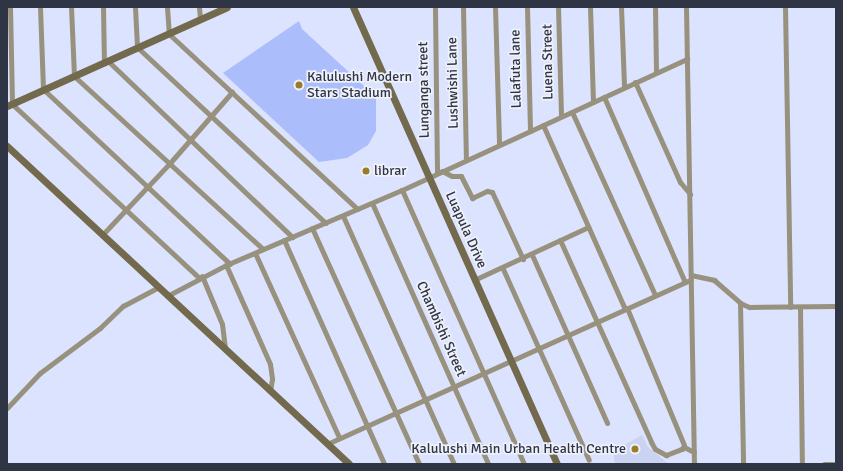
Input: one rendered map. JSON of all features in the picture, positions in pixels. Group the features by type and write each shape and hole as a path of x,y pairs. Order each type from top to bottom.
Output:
{"street":[{"path":"10,7 9,105 200,277 222,324 225,350"},
{"path":"40,7 43,89 228,264 270,364 272,379 270,391"},
{"path":"71,7 74,76 263,249"},
{"path":"103,7 106,62 292,237"},
{"path":"135,7 138,47 326,223"},
{"path":"167,7 169,34 357,209"},
{"path":"199,7 200,19"},
{"path":"9,105 227,7"},
{"name":"Luapula Drive","path":"353,7 557,464"},
{"name":"Lunganga street","path":"435,7 439,172"},
{"name":"Lushwishi Lane","path":"463,7 466,159"},
{"path":"495,7 499,144"},
{"name":"Lalafuta lane","path":"527,7 530,131"},
{"name":"Luena Street","path":"558,7 561,116"},
{"path":"590,7 593,102"},
{"path":"621,7 624,86"},
{"path":"655,7 656,72"},
{"path":"686,7 694,464"},
{"path":"785,7 790,308"},
{"path":"168,296 200,277 228,264 402,190 466,159 572,112 624,86 687,59"},
{"path":"635,82 680,182 690,194"},
{"path":"102,234 169,164 190,141 210,115 232,92"},
{"path":"604,97 685,282"},
{"path":"572,112 655,295"},
{"path":"543,125 588,228 626,308 684,448"},
{"path":"7,146 349,464"},
{"path":"439,172 452,176 461,176 472,198 487,191 492,192 523,259"},
{"path":"402,190 482,373 524,464"},
{"name":"Chambishi Street","path":"372,203 488,464"},
{"path":"342,216 454,464"},
{"path":"312,228 419,464"},
{"path":"474,280 503,269 560,240 588,228"},
{"path":"284,240 384,464"},
{"path":"560,240 653,446 666,455 684,448 694,452"},
{"path":"255,253 339,437"},
{"path":"532,255 607,423"},
{"path":"503,269 538,350 589,460"},
{"path":"327,444 339,437 367,426 482,373 538,350 685,282 691,277 714,280 740,303 749,307 800,308 836,306"},
{"path":"7,408 40,373 100,328 124,306 158,287"},
{"path":"740,303 743,464"},
{"path":"800,308 802,464"},
{"path":"824,464 836,464"}],"shaded area":[{"name":"Kalulushi Modern Stars Stadium","path":"299,21 302,29 376,97 376,131 368,145 347,158 319,162 223,73"},
{"name":"Kalulushi Main Urban Health Centre","path":"642,435 648,447 669,464 615,464 613,452"}],"place":[{"name":"Kalulushi Modern Stars Stadium","path":"299,85"},
{"name":"librar","path":"366,171"},
{"name":"Kalulushi Main Urban Health Centre","path":"635,449"}]}
